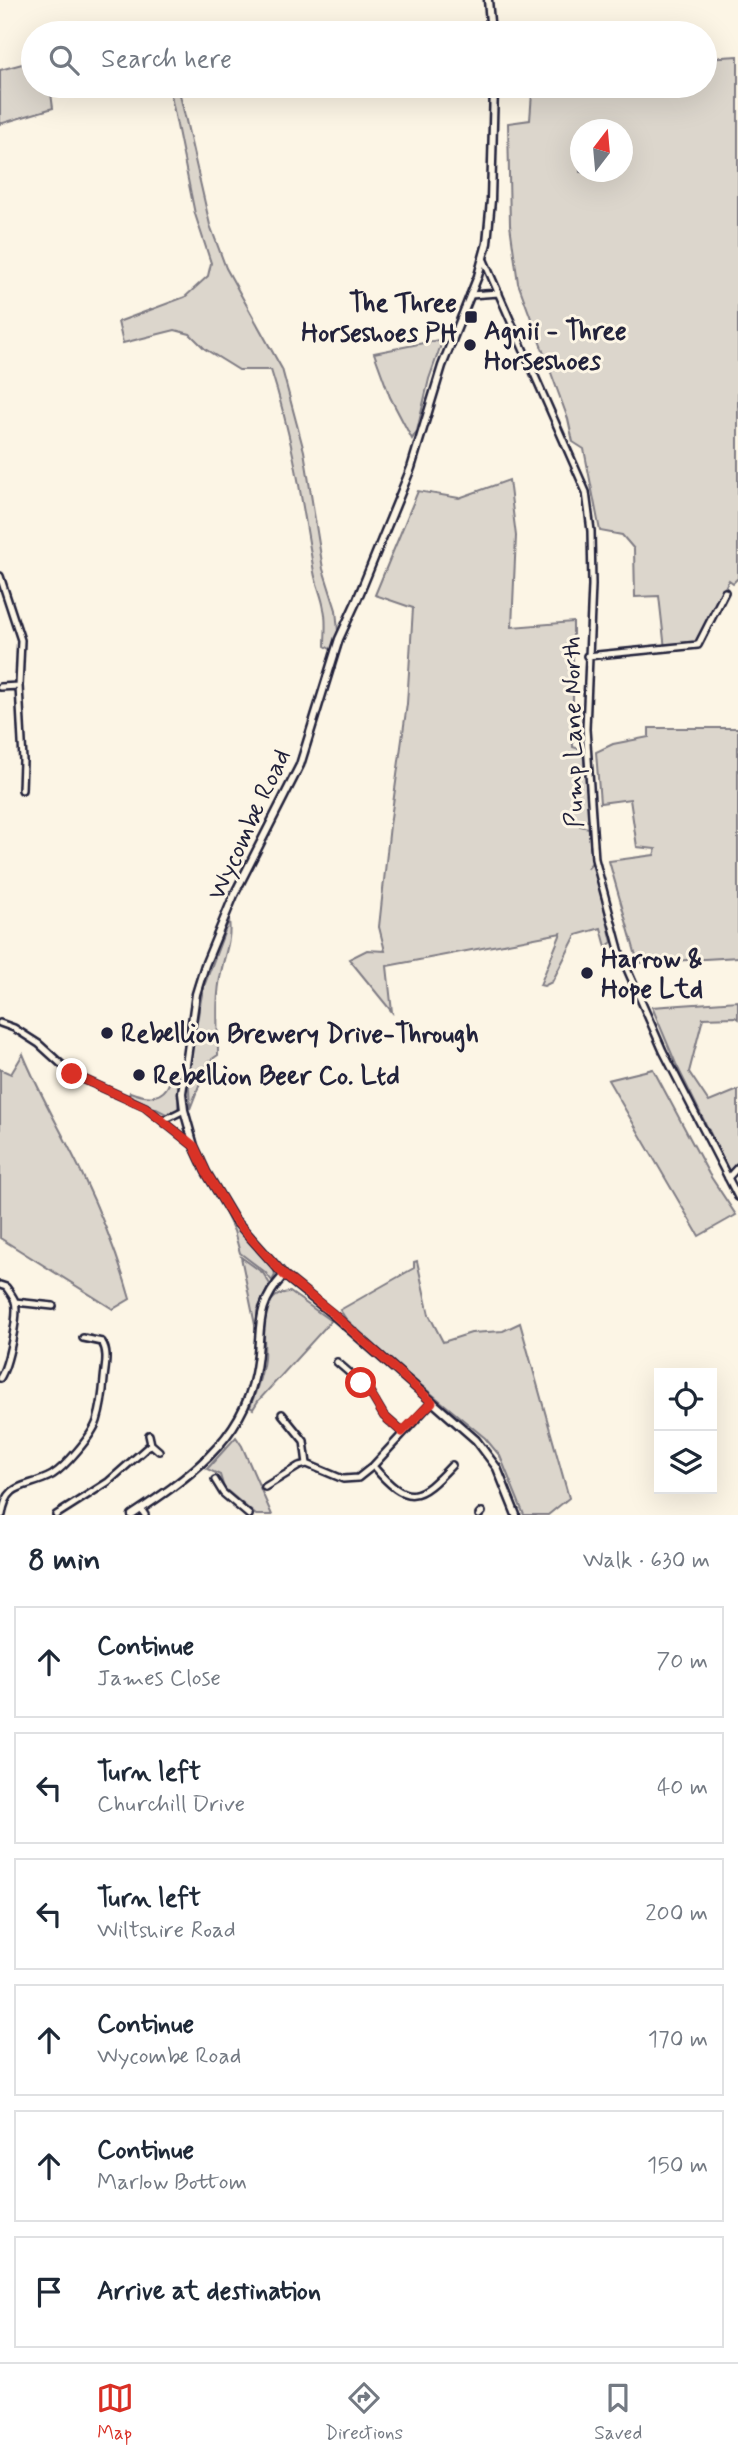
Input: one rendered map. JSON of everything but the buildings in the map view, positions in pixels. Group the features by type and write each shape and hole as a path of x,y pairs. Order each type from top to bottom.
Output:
{"street":[{"path":"488,0 490,21"},
{"name":"Wycombe Road","path":"494,98 491,200 483,258 442,366 411,468 339,639 300,765 234,895 205,965 196,994 183,1079 184,1110 194,1146 234,1219 284,1275 331,1312 476,1440 506,1487 516,1515"},
{"name":"Pump Lane North","path":"483,258 586,492 592,585 586,729 595,859 620,953 663,1051 738,1197"},
{"path":"470,295 499,293"},
{"path":"0,576 21,639 18,730 23,761 22,787 15,784"},
{"path":"587,656 698,645 725,592"},
{"path":"0,687 19,686"},
{"path":"0,1023 14,1028 39,1044 72,1074 122,1095 164,1120 194,1146"},
{"path":"164,1120 184,1110"},
{"path":"728,1178 738,1167"},
{"path":"132,1515 143,1512 202,1464 233,1428 245,1407 255,1376 262,1308 274,1286 284,1275"},
{"path":"0,1285 6,1287 15,1302 9,1356 6,1370 0,1378"},
{"path":"15,1302 53,1306"},
{"path":"93,1340 94,1332"},
{"path":"2,1515 2,1500 13,1489 53,1475 72,1456 96,1424 103,1392 107,1349 103,1342 83,1338"},
{"path":"337,1362 368,1389 384,1416 402,1432"},
{"path":"265,1487 307,1464 344,1479 358,1478 373,1466 432,1402"},
{"path":"282,1414 304,1441 307,1464"},
{"path":"149,1435 151,1444 159,1451"},
{"path":"56,1515 108,1482 151,1444"},
{"path":"373,1466 397,1490 419,1494 430,1489 452,1465"},
{"path":"215,1480 223,1493 249,1515"},
{"path":"234,1515 240,1507"}],"shaded area":[{"path":"738,56 738,578 733,583 729,580 696,643 665,649 659,596 635,597 634,549 622,535 600,531 584,449 573,442 568,419 518,283 510,225 508,123 530,120 532,98 717,98 717,57"},
{"path":"21,64 21,98 52,98 53,108 0,124 0,70"},
{"path":"171,98 181,98 210,225 226,268 282,369 304,451 323,569 336,610 338,631 332,650 325,646 325,613 314,572 291,446 271,370 239,370 205,349 190,334 175,330 123,343 118,322 185,297 208,276 211,263 195,214"},
{"path":"443,339 429,379 417,431 412,439 390,397 374,353"},
{"path":"509,480 516,536 512,627 573,622 573,747 583,750 590,820 580,823 580,826 589,828 592,862 587,869 592,864 595,869 612,942 606,947 601,928 576,935 552,982 544,986 540,985 561,933 387,966 392,1012 349,959 367,950 385,951 379,927 407,704 413,608 375,595 418,491 459,498"},
{"path":"649,728 738,728 738,957 638,963 609,861 654,855 656,849 637,847 630,799 600,803 596,752 613,744 649,737"},
{"path":"229,920 229,941 218,993 218,1055 208,1062 190,1109 188,1070 203,989"},
{"path":"738,1001 738,1019 703,1018 689,1072 709,1102 738,1090 738,1162 729,1171 676,1064 652,1007"},
{"path":"23,1054 90,1191 115,1252 130,1299 113,1309 0,1238 0,1069 11,1074"},
{"path":"653,1069 709,1174 736,1215 699,1236 608,1080"},
{"path":"170,1081 179,1086 178,1110 168,1115 129,1095 130,1092 142,1096 158,1095"},
{"path":"223,1208 273,1265 275,1275 272,1281 265,1272 240,1253 234,1231"},
{"path":"241,1257 263,1273 270,1284 257,1311 257,1351 256,1330"},
{"path":"417,1261 429,1315 443,1342 471,1333 503,1331 520,1323 569,1498 548,1515 524,1515 500,1456 485,1438 399,1367 346,1319 340,1310 414,1268 414,1262"},
{"path":"290,1292 331,1321 253,1409 250,1407 264,1359 267,1308 279,1294"},
{"path":"236,1437 272,1515 256,1515 224,1488 220,1475 207,1469"}],"place":[{"name":"The Three Horseshoes PH","path":"471,317"},
{"name":"Agnii - Three Horseshoes","path":"470,345"},
{"name":"Harrow & Hope Ltd","path":"587,973"},
{"name":"Rebellion Brewery Drive-Through","path":"107,1033"},
{"name":"Rebellion Beer Co. Ltd","path":"139,1075"}],"route":[{"path":"72,1074 145,1107 194,1146 216,1191 234,1219 284,1275 331,1312 432,1402 402,1432 384,1416 368,1389 361,1383"}]}
